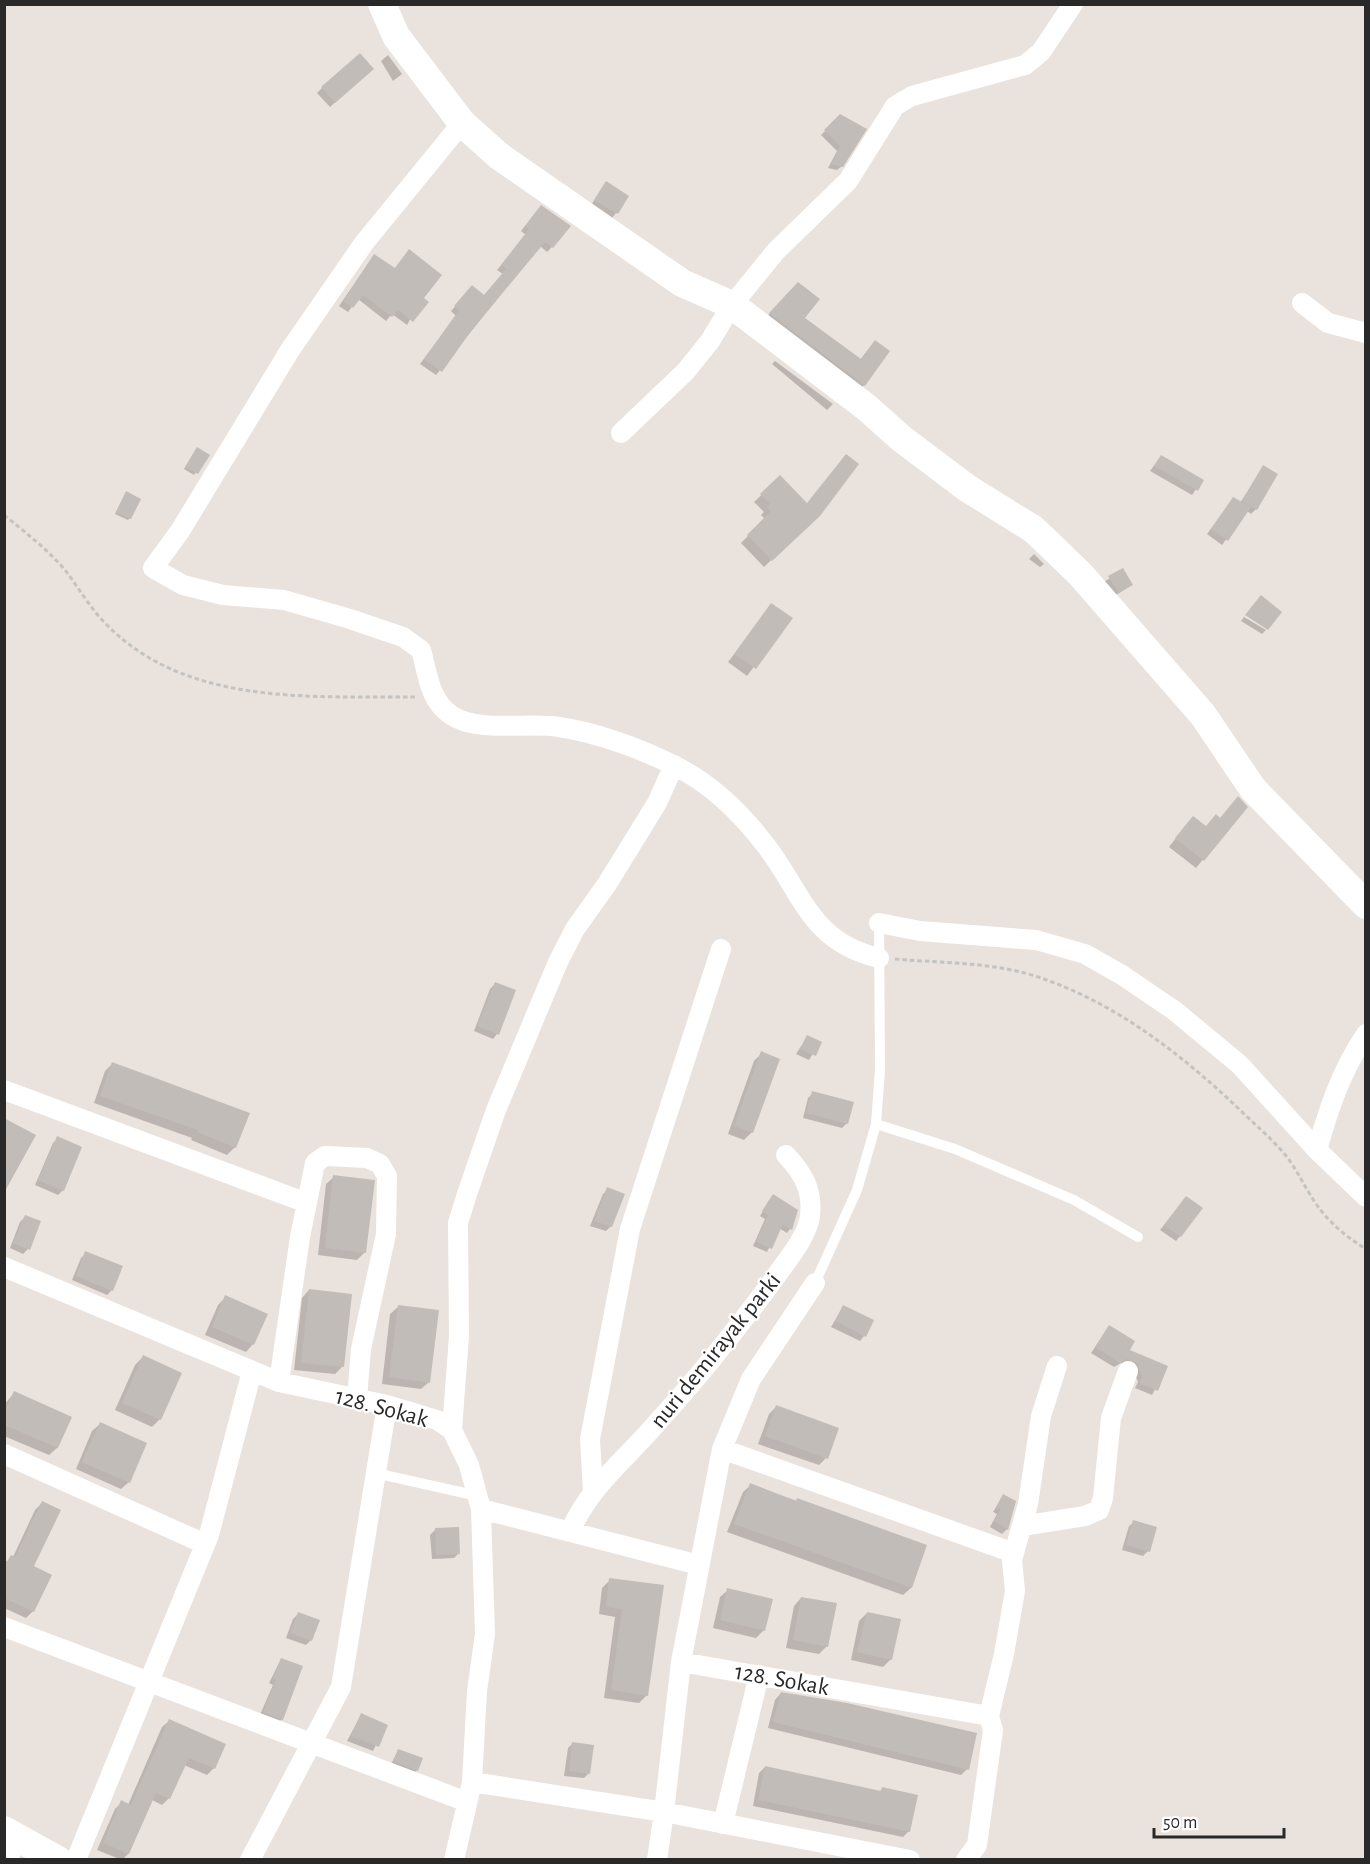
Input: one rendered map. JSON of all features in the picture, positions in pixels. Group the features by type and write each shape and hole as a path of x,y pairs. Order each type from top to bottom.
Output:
{"street":[{"path":"382,4 396,36 462,123 508,163 663,270 682,282 732,305 866,407 902,439 967,488 1033,529 1082,575 1203,715 1253,789 1365,905"},
{"path":"621,433 686,371 710,341 732,305 776,251 848,181 895,106 912,96 1025,65 1041,52 1073,4"},
{"path":"462,123 370,235 310,321 180,531 153,568 183,585 223,595 284,600 403,637 422,650 435,697 452,716 466,722 558,727 586,733 674,765 719,794 744,819 768,848 825,932 843,946 879,958"},
{"path":"1302,303 1328,323 1365,333"},
{"path":"452,1430 459,1336 458,1223 467,1194 496,1110 558,962 575,929 607,884 657,803 674,765"},
{"path":"879,923 920,931 1036,940 1085,954 1122,975 1175,1011 1239,1065 1317,1150 1365,1197"},
{"path":"593,1491 590,1439 630,1229 721,949"},
{"path":"1317,1150 1334,1093 1348,1061 1365,1034"},
{"path":"4,1090 307,1203"},
{"name":"nuri demirayak parki","path":"570,1532 579,1509 593,1491 656,1425 762,1296 805,1230 810,1217 810,1190 798,1168 786,1155"},
{"path":"279,1382 315,1163 325,1156 367,1158 380,1164 387,1176 386,1234 361,1349 357,1399"},
{"name":"128. Sokak","path":"4,1267 279,1382 387,1405 437,1420 452,1430 469,1465 479,1502 485,1634 477,1691 472,1782 454,1860"},
{"path":"657,1860 681,1662 722,1449 751,1378 815,1283"},
{"path":"967,1859 977,1845 993,1730 989,1716 1004,1654 1014,1591 1012,1560 1028,1504 1041,1416 1057,1366"},
{"path":"76,1860 205,1544 252,1371"},
{"path":"1022,1526 1085,1516 1099,1510 1111,1418 1128,1371"},
{"path":"250,1860 341,1687 352,1631 387,1405"},
{"path":"722,1449 1014,1553"},
{"path":"4,1454 205,1544"},
{"path":"479,1502 570,1532 699,1565"},
{"path":"6,1632 149,1682 467,1802"},
{"name":"128. Sokak","path":"681,1662 989,1716"},
{"path":"723,1824 759,1675"},
{"path":"472,1782 664,1812 910,1860"},
{"path":"10,1842 58,1860"}],"lane":[{"path":"815,1283 857,1190 876,1124 880,1070 879,923"},
{"path":"876,1124 920,1136 1074,1200 1138,1237"},
{"path":"375,1473 479,1502"}],"path":[{"path":"4,515 46,549 102,621 135,648 170,668 210,683 257,694 435,697"},
{"path":"879,958 997,968 1034,976 1089,1000 1134,1024 1194,1066 1280,1149 1296,1168 1323,1212 1350,1239 1365,1249"}],"building":[{"path":"360,53 374,69 335,103 321,87"},
{"path":"840,114 867,129 843,167 831,164 840,146 824,130"},
{"path":"606,181 629,196 618,214 594,200"},
{"path":"541,205 571,226 553,248 545,242 471,331 442,372 424,359 459,310 454,306 472,285 484,295 506,269 501,265 529,229 525,226"},
{"path":"409,249 442,275 424,298 429,302 413,322 398,310 392,317 363,295 353,308 343,301 374,254 395,268"},
{"path":"798,282 820,299 805,318 861,359 875,340 890,351 865,386 769,313"},
{"path":"197,447 210,455 198,474 185,467"},
{"path":"846,454 859,464 820,516 772,561 747,535 771,511 767,507 770,504 760,494 780,475 807,503"},
{"path":"1161,455 1204,480 1198,491 1154,466"},
{"path":"1263,465 1278,474 1257,510 1242,501"},
{"path":"126,491 141,499 131,519 116,512"},
{"path":"1233,497 1251,507 1228,541 1211,529"},
{"path":"1123,568 1133,585 1119,593 1108,576"},
{"path":"1261,595 1282,612 1268,630 1245,615"},
{"path":"771,603 793,618 756,669 734,654"},
{"path":"1238,796 1248,807 1204,861 1175,838 1193,816 1206,826 1216,814 1220,818"},
{"path":"495,982 516,990 499,1035 477,1026"},
{"path":"807,1035 822,1042 816,1056 800,1049"},
{"path":"761,1051 780,1059 753,1133 734,1126"},
{"path":"112,1062 250,1113 236,1148 197,1132 198,1130 100,1096"},
{"path":"812,1091 854,1102 848,1124 806,1113"},
{"path":"4,1118 36,1135 4,1193"},
{"path":"57,1136 82,1147 64,1191 38,1180"},
{"path":"333,1175 375,1180 366,1253 325,1248"},
{"path":"607,1187 625,1194 612,1227 594,1221"},
{"path":"773,1194 798,1210 792,1230 783,1224 772,1249 756,1242 768,1215 762,1211"},
{"path":"1186,1196 1203,1208 1181,1237 1164,1225"},
{"path":"25,1215 41,1221 30,1250 13,1243"},
{"path":"85,1251 123,1266 113,1291 76,1276"},
{"path":"309,1289 352,1294 344,1367 301,1363"},
{"path":"225,1295 268,1314 254,1345 212,1327"},
{"path":"398,1305 439,1310 430,1383 389,1377"},
{"path":"843,1305 874,1320 866,1337 835,1321"},
{"path":"1109,1325 1135,1341 1130,1350 1168,1366 1158,1391 1139,1383 1142,1376 1137,1363 1126,1359 1120,1363 1095,1347"},
{"path":"143,1355 182,1373 161,1420 122,1403"},
{"path":"14,1391 72,1417 58,1448 4,1425 4,1413"},
{"path":"776,1405 839,1428 828,1459 765,1436"},
{"path":"100,1422 147,1443 130,1483 82,1462"},
{"path":"750,1483 927,1545 912,1588 734,1524"},
{"path":"1003,1494 1016,1501 1008,1530 994,1521 1001,1509 996,1507"},
{"path":"42,1501 61,1510 34,1566 52,1575 34,1612 4,1598 4,1567 11,1555 15,1557"},
{"path":"1133,1520 1157,1527 1150,1552 1126,1545"},
{"path":"459,1527 460,1554 436,1555 435,1528"},
{"path":"609,1578 664,1585 648,1696 611,1690 622,1609 606,1607"},
{"path":"727,1588 773,1599 765,1631 720,1620"},
{"path":"801,1597 837,1603 828,1647 793,1640"},
{"path":"298,1612 320,1620 312,1641 290,1633"},
{"path":"867,1612 901,1619 892,1660 857,1652"},
{"path":"281,1658 303,1666 283,1720 263,1712 276,1680 273,1678"},
{"path":"781,1692 847,1703 977,1733 969,1770 773,1722"},
{"path":"361,1713 388,1725 379,1747 351,1736"},
{"path":"169,1719 226,1744 215,1769 189,1758 170,1799 156,1793 129,1854 103,1843 121,1800 131,1805"},
{"path":"572,1742 594,1745 590,1774 569,1771"},
{"path":"398,1749 423,1758 418,1771 393,1761"},
{"path":"765,1766 881,1791 882,1787 918,1795 910,1832 758,1800"}]}
